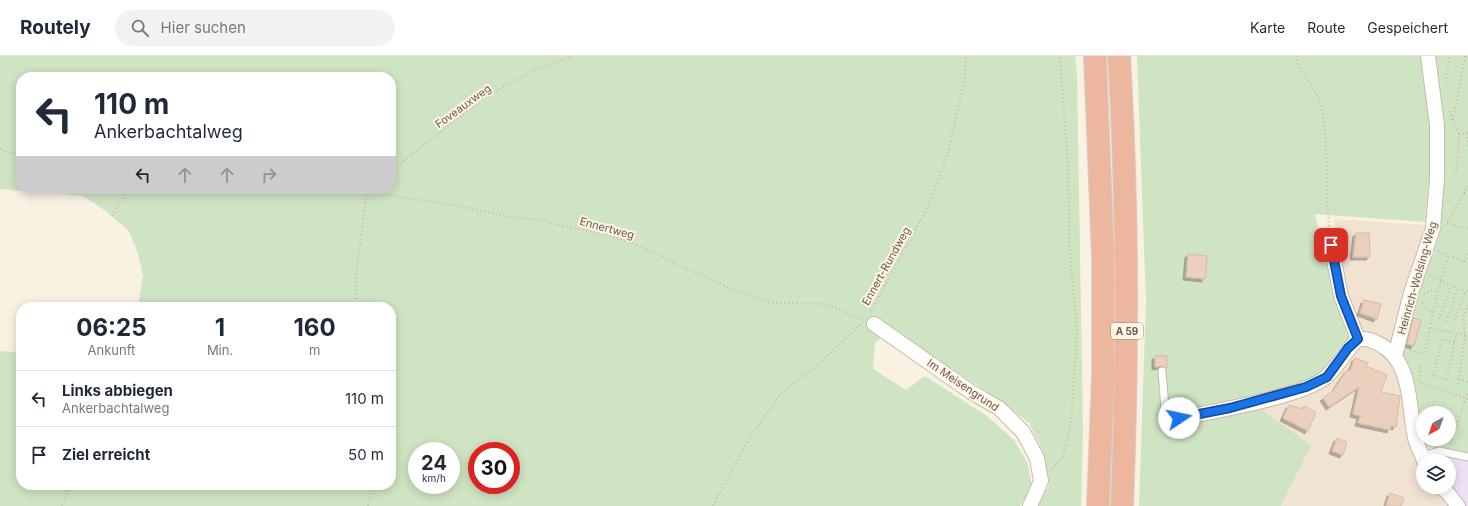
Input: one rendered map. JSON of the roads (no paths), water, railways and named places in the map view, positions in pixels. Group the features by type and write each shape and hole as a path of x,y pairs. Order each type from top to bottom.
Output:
{"highway":[{"name":"A 59","path":"1094,56 1103,266 1103,377 1098,506"},
{"name":"A 59","path":"1119,56 1125,157 1127,375 1122,506"}],"street":[{"name":"Heinrich-Wolsing-Weg","path":"1399,353 1411,293 1433,228 1437,179 1437,125 1428,56"},
{"path":"1331,245 1341,296 1357,336"},
{"name":"Im Meisengrund","path":"869,322 971,392 1000,408 1023,432 1037,458 1040,481 1030,506"},
{"path":"1357,336 1376,342 1399,353 1405,376 1415,440 1421,454"},
{"path":"1166,421 1230,408 1298,390 1327,377 1357,336"},
{"path":"1449,494 1458,506"}],"lane":[{"path":"1162,371 1166,421"},
{"path":"1432,454 1439,451 1454,454"},
{"path":"1456,455 1468,457"}]}
